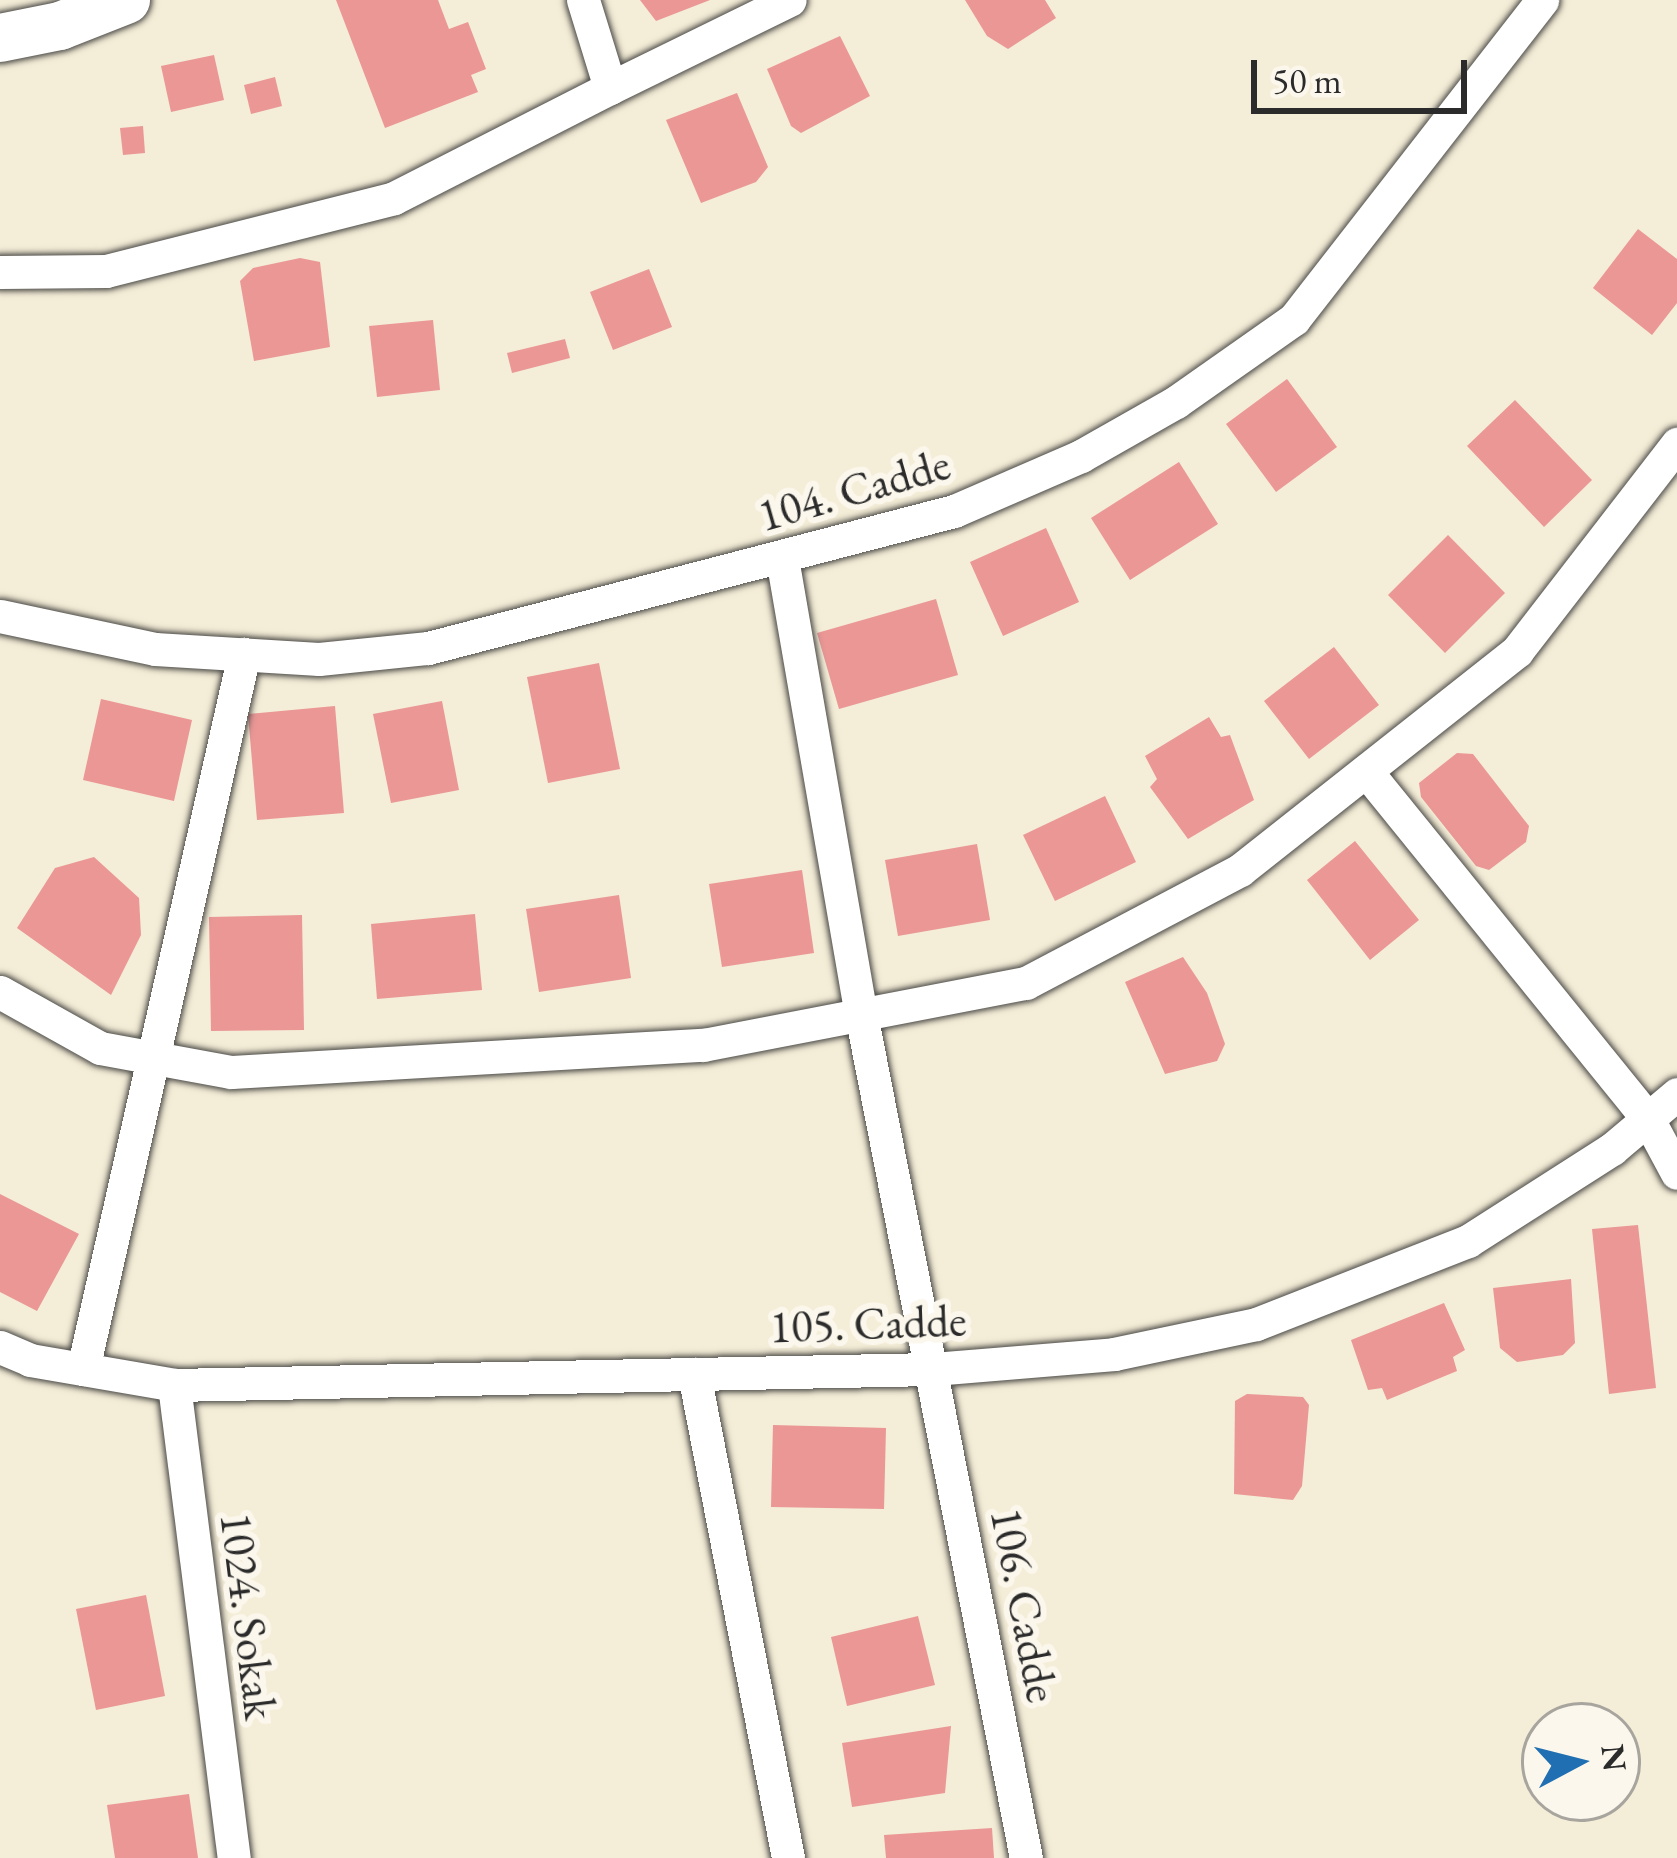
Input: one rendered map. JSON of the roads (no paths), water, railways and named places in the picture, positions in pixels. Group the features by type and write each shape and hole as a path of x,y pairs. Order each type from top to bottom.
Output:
{"main road":[{"path":"0,38 60,26 125,0"}],"street":[{"path":"583,0 610,88"},
{"path":"0,272 106,271 394,198 790,0"},
{"name":"104. Cadde","path":"0,616 155,649 319,659 428,648 954,511 1081,456 1228,370 1294,319 1542,0"},
{"path":"0,992 100,1048 231,1072 703,1045 1026,983 1240,870 1517,651 1677,444"},
{"name":"106. Cadde","path":"782,558 861,1014 1026,1858"},
{"path":"83,1369 149,1057 244,655"},
{"path":"1366,770 1648,1118 1677,1173"},
{"name":"105. Cadde","path":"0,1347 83,1369 174,1385 933,1369 1114,1354 1256,1324 1468,1241 1677,1094"},
{"path":"694,1374 788,1858"},
{"name":"1024. Sokak","path":"174,1385 234,1858"}]}
